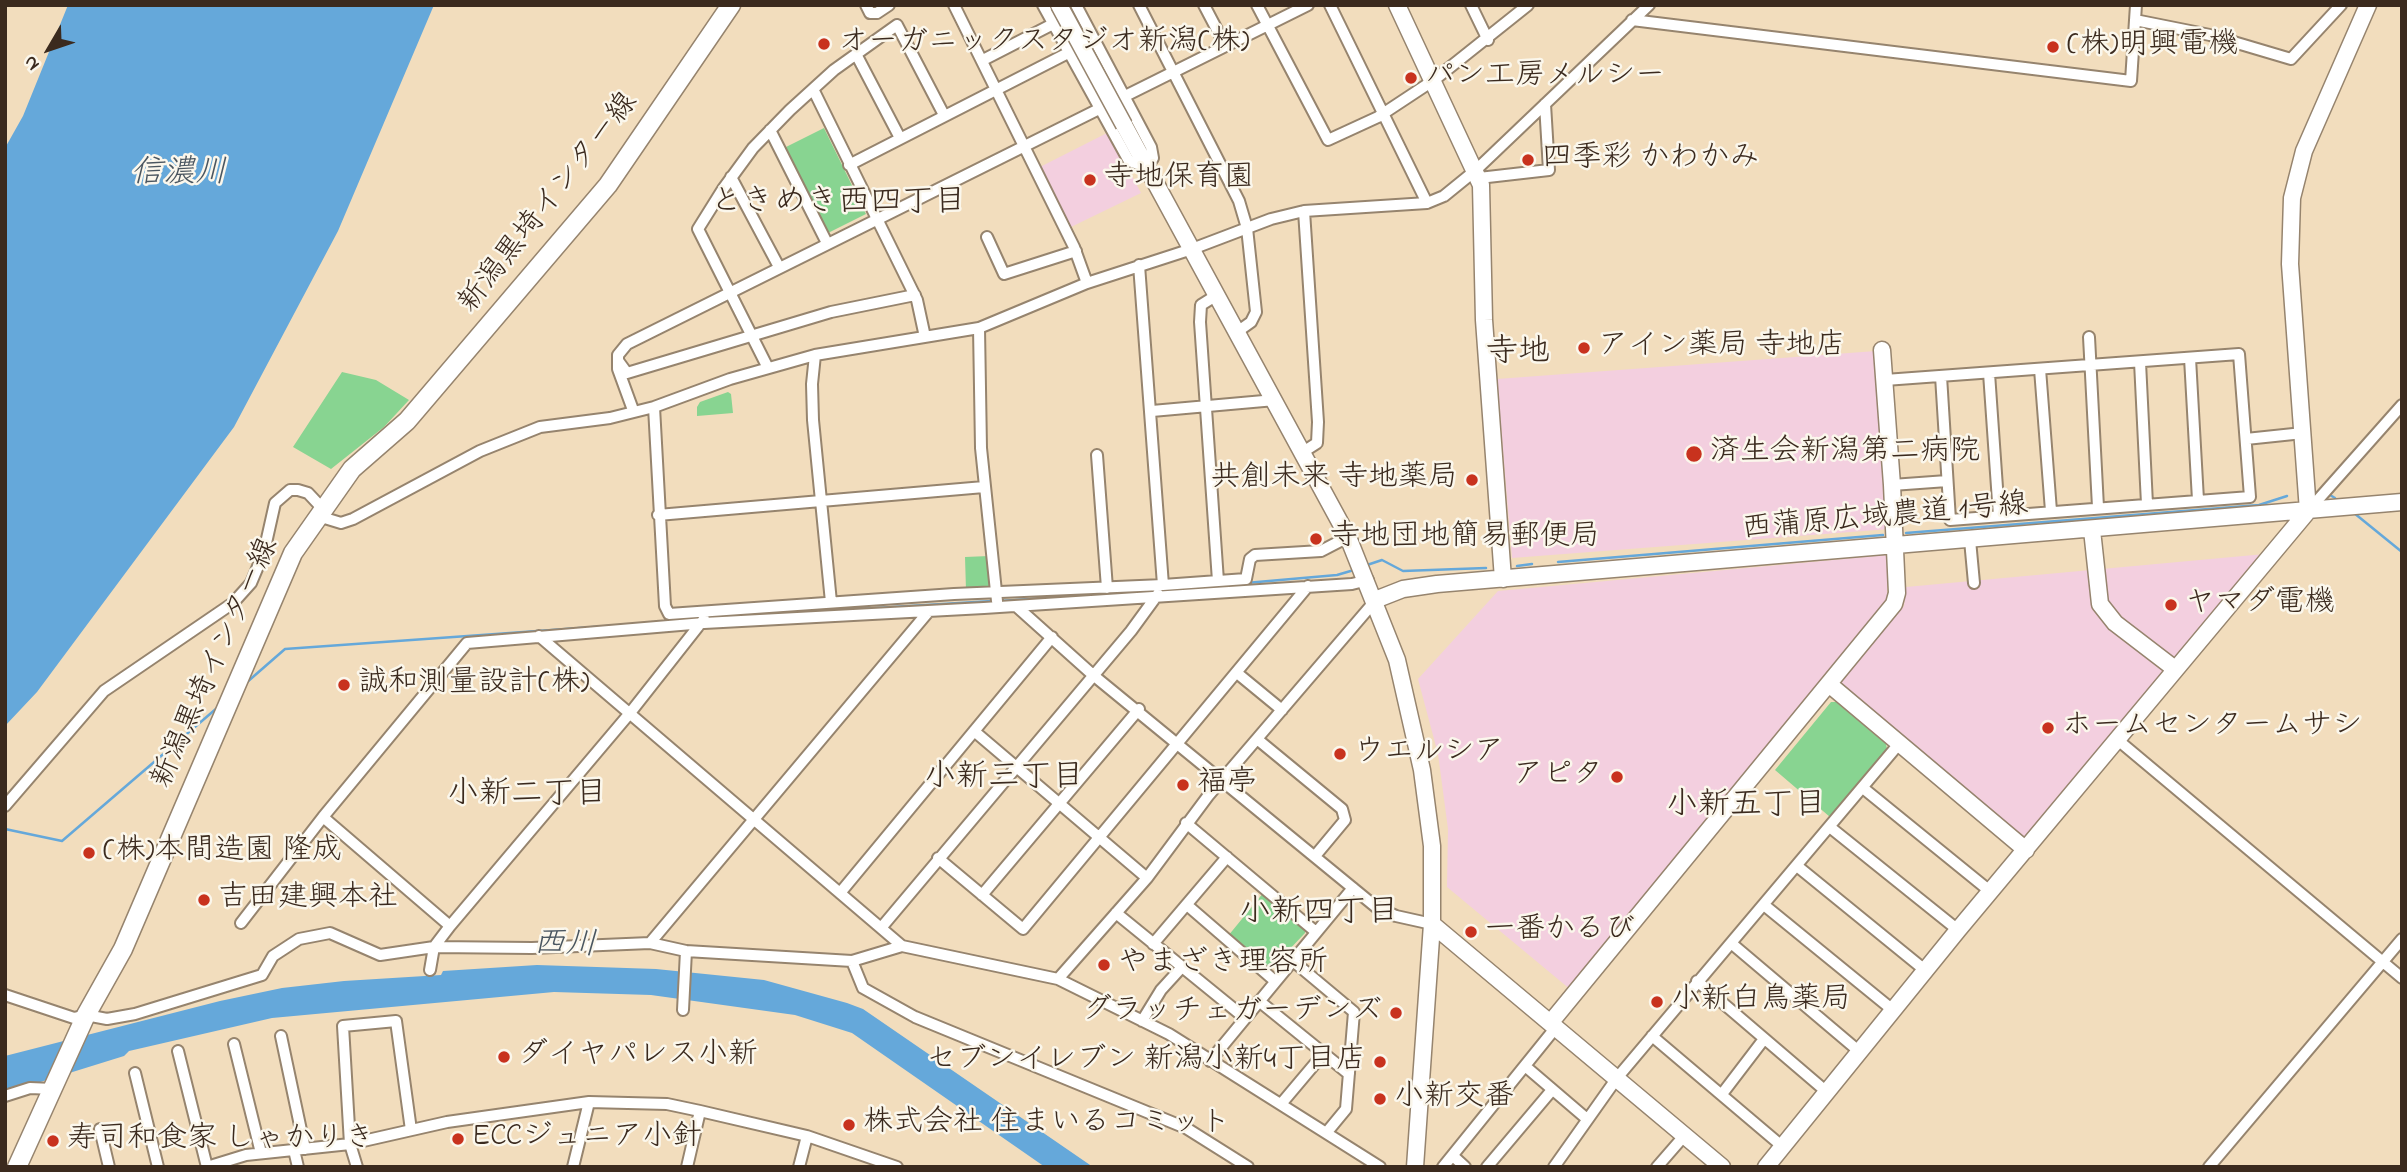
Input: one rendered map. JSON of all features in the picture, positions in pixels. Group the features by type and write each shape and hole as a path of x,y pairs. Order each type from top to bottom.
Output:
{"main road":[{"name":"新潟黒埼インター線","path":"17,1167 85,1019 123,948 293,553 352,468 407,421 591,206 730,5"}],"street":[{"path":"866,5 870,13 877,13 889,5"},
{"path":"954,5 1076,251 1087,283"},
{"path":"1042,5 1129,161 1147,167"},
{"path":"1059,5 1348,537 1368,580 1397,660 1422,770 1432,846 1432,924 1415,1167"},
{"path":"1076,5 1151,147 1153,158 1147,167"},
{"path":"1139,5 1239,201 1247,228 1256,312 1251,322 1237,332"},
{"path":"1203,5 1224,45"},
{"path":"1257,5 1328,140 1384,113 1434,80 1488,40 1528,5"},
{"path":"633,410 618,369 618,360 626,344 1308,5"},
{"path":"1330,5 1427,204"},
{"path":"1397,5 1478,174 1484,204 1484,320 1503,579"},
{"path":"1471,5 1488,40"},
{"path":"5,807 104,691 233,603 251,583 264,552 275,503 290,490 308,493 321,512 341,523 509,437 540,427 610,418 633,410 654,407 815,355 979,328 1087,283 1304,211 1427,204 1478,174 1545,104 1649,5"},
{"path":"1632,20 2131,80 2136,5"},
{"path":"2135,20 2210,35 2291,59 2341,5"},
{"path":"2308,511 2290,264 2292,198 2305,151 2368,5"},
{"path":"983,60 1053,24"},
{"path":"768,368 698,229 731,177 770,130 813,89 897,25 944,116"},
{"path":"849,165 1068,53"},
{"path":"856,54 900,138"},
{"path":"813,89 915,295 925,337"},
{"path":"1478,174 1549,170 1545,104"},
{"path":"770,130 827,243"},
{"path":"731,177 779,267"},
{"path":"1303,452 1317,443 1318,422 1304,211"},
{"path":"987,237 1004,274 1076,251"},
{"path":"881,928 1161,590 1152,411 1139,265"},
{"path":"618,360 627,373 831,312 915,295"},
{"path":"1217,295 1201,305 1204,408 1218,580"},
{"path":"979,328 984,487 998,607"},
{"path":"2089,337 2098,507"},
{"path":"1443,1167 1525,1066 1554,1024 1894,604 1897,593 1892,485 1882,350"},
{"path":"1885,380 2239,354 2250,497 1950,520 1941,376"},
{"path":"815,355 812,384 813,420 831,602"},
{"path":"2190,358 2198,500"},
{"path":"2140,362 2147,504"},
{"path":"2040,369 2051,511"},
{"path":"1989,373 1998,516"},
{"path":"1152,411 1275,400"},
{"path":"1766,1167 1958,930 2119,741 2175,669 2308,511 2402,405"},
{"path":"654,407 658,515 665,606 669,614 704,618 929,611 1016,606 1161,590 1218,580 1246,579 1250,559 1255,555 1321,551 1348,537"},
{"path":"2246,439 2303,433"},
{"path":"1097,454 1107,588"},
{"path":"1892,485 1947,481"},
{"path":"658,515 984,487"},
{"name":"西蒲原広域農道 1号線","path":"1375,600 1416,586 2402,502"},
{"path":"2092,530 2100,604 2115,622 2175,669"},
{"path":"1970,540 1974,583"},
{"path":"241,923 467,643 831,602 1107,588 1161,590 1308,586 1368,580"},
{"path":"938,858 1023,929 1308,586"},
{"path":"1058,979 1147,878 1186,823 1375,600"},
{"path":"1016,606 1093,675 1139,709 1353,888 1386,913 1432,924 1722,1167"},
{"path":"650,943 929,611"},
{"path":"430,970 434,947 450,926 630,713 704,618"},
{"path":"539,636 902,946"},
{"path":"839,893 1052,637"},
{"path":"1237,673 1282,710"},
{"path":"1830,685 2025,850"},
{"path":"982,895 1139,709"},
{"path":"974,731 1147,878"},
{"path":"1257,739 1342,809 1345,820 1315,856"},
{"path":"2119,741 2402,978"},
{"path":"1554,1167 1617,1078 1697,981 1831,828 1898,745"},
{"path":"1863,788 1991,892"},
{"path":"324,817 450,926"},
{"path":"1186,823 1316,932"},
{"path":"1831,828 1958,930"},
{"path":"1153,944 1227,857"},
{"path":"1797,866 1926,971"},
{"path":"1210,1060 1353,888"},
{"path":"1187,905 1275,981"},
{"path":"1764,905 1895,1011"},
{"path":"1116,914 1245,1018"},
{"path":"5,995 74,1018 107,1019 135,1014 262,975 273,956 299,939 330,933 380,955 434,947 532,948 650,943 685,951 852,961 902,946 1058,979 1142,1021 1210,1060 1380,1167"},
{"path":"2209,1167 2402,939"},
{"path":"1731,943 1861,1053"},
{"path":"683,1010 685,951"},
{"path":"852,961 863,988 915,1017 1186,1128 1248,1167"},
{"path":"1293,961 1354,1012 1346,1109 1327,1132"},
{"path":"1142,1021 1161,990 1182,967"},
{"path":"1697,981 1828,1093"},
{"path":"1259,1001 1349,1074"},
{"path":"356,1167 350,1144 343,1026 396,1021 411,1130"},
{"path":"281,1035 300,1149 298,1167"},
{"path":"1652,1036 1783,1147"},
{"path":"1721,1094 1764,1040"},
{"path":"234,1044 261,1153"},
{"path":"178,1051 207,1167 236,1162 261,1153 350,1144 447,1122 589,1102 667,1104 807,1136 897,1167"},
{"path":"1281,1104 1324,1054"},
{"path":"1525,1066 1587,1119"},
{"path":"135,1073 158,1167"},
{"path":"5,1096 30,1088 55,1085"},
{"path":"1487,1167 1552,1090"},
{"path":"573,1167 589,1102"},
{"path":"687,1167 700,1111"},
{"path":"100,1129 109,1167"},
{"path":"799,1167 807,1136"},
{"path":"1657,1167 1684,1136"},
{"path":"857,1167 860,1153"},
{"path":"1452,1156 1465,1167"}],"shaded area":[{"name":"寺地保育園","path":"1109,132 1141,193 1071,227 1040,167"},
{"name":"済生会新潟第二病院","path":"1876,351 1890,529 1512,558 1497,379"},
{"path":"2265,554 2024,842 1838,685 1904,606 1906,587"},
{"path":"1887,555 1887,601 1571,990 1447,887 1448,829 1438,754 1418,679 1498,591"}],"green space":[{"path":"824,128 866,214 826,234 784,148"},
{"path":"342,372 376,380 409,400 384,427 331,469 293,447"},
{"path":"728,392 731,394 733,413 697,416 700,402"},
{"path":"989,556 991,589 966,590 965,557"},
{"path":"1831,702 1836,702 1886,744 1887,749 1830,817 1775,770"},
{"path":"1264,892 1305,928 1305,933 1269,971 1228,936"}],"water":[{"name":"信濃川","path":"68,5 434,5 338,231 234,427 37,692 5,726 5,148 23,116"},
{"path":"537,965 656,969 764,980 847,1003 863,1009 1093,1167 1045,1167 852,1033 795,1015 651,995 554,992 272,1018 129,1051 124,1056 5,1093 5,1056 220,1001 282,988 441,975 443,971"}],"waterway":[{"path":"2330,495 2335,498"},
{"path":"1906,533 2259,505 2287,496"},
{"path":"2354,513 2402,552"},
{"path":"1558,562 1883,535"},
{"path":"1367,565 1382,560 1403,571 1486,568"},
{"path":"1517,566 1532,564"},
{"path":"1246,583 1337,575 1354,570"},
{"path":"999,601 1153,591"},
{"path":"744,616 992,601"},
{"path":"246,683 285,649 622,625"},
{"path":"5,829 62,841 217,708"}],"place":[{"name":"オーガニックスタジオ新潟(株)","path":"824,44"},
{"name":"(株)明興電機","path":"2053,47"},
{"name":"パン工房メルシー","path":"1411,78"},
{"name":"四季彩 かわかみ","path":"1528,160"},
{"name":"寺地保育園","path":"1090,180"},
{"name":"アイン薬局 寺地店","path":"1584,348"},
{"name":"済生会新潟第二病院","path":"1694,454"},
{"name":"共創未来 寺地薬局","path":"1472,480"},
{"name":"寺地団地簡易郵便局","path":"1316,539"},
{"name":"ヤマダ電機","path":"2171,605"},
{"name":"誠和測量設計(株)","path":"344,685"},
{"name":"ホームセンタームサシ","path":"2048,728"},
{"name":"ウエルシア","path":"1340,754"},
{"name":"アピタ","path":"1617,777"},
{"name":"福亭","path":"1183,785"},
{"name":"(株)本間造園 隆成","path":"89,853"},
{"name":"吉田建興本社","path":"204,900"},
{"name":"一番かるび","path":"1471,932"},
{"name":"やまざき理容所","path":"1104,965"},
{"name":"小新白鳥薬局","path":"1657,1002"},
{"name":"グラッチェガーデンズ","path":"1396,1013"},
{"name":"ダイヤパレス小新","path":"504,1057"},
{"name":"セブンイレブン 新潟小新4丁目店","path":"1380,1062"},
{"name":"小新交番","path":"1380,1099"},
{"name":"株式会社 住まいるコミット","path":"849,1125"},
{"name":"ECCジュニア小針","path":"458,1139"},
{"name":"寿司和食家 しゃかりき","path":"53,1141"}],"district":[{"name":"ときめき西四丁目","path":"838,205"},
{"name":"寺地","path":"1518,355"},
{"name":"小新三丁目","path":"1004,780"},
{"name":"小新二丁目","path":"527,797"},
{"name":"小新五丁目","path":"1746,808"},
{"name":"小新四丁目","path":"1319,915"}],"water label":[{"name":"西川","path":"565,947"}]}
